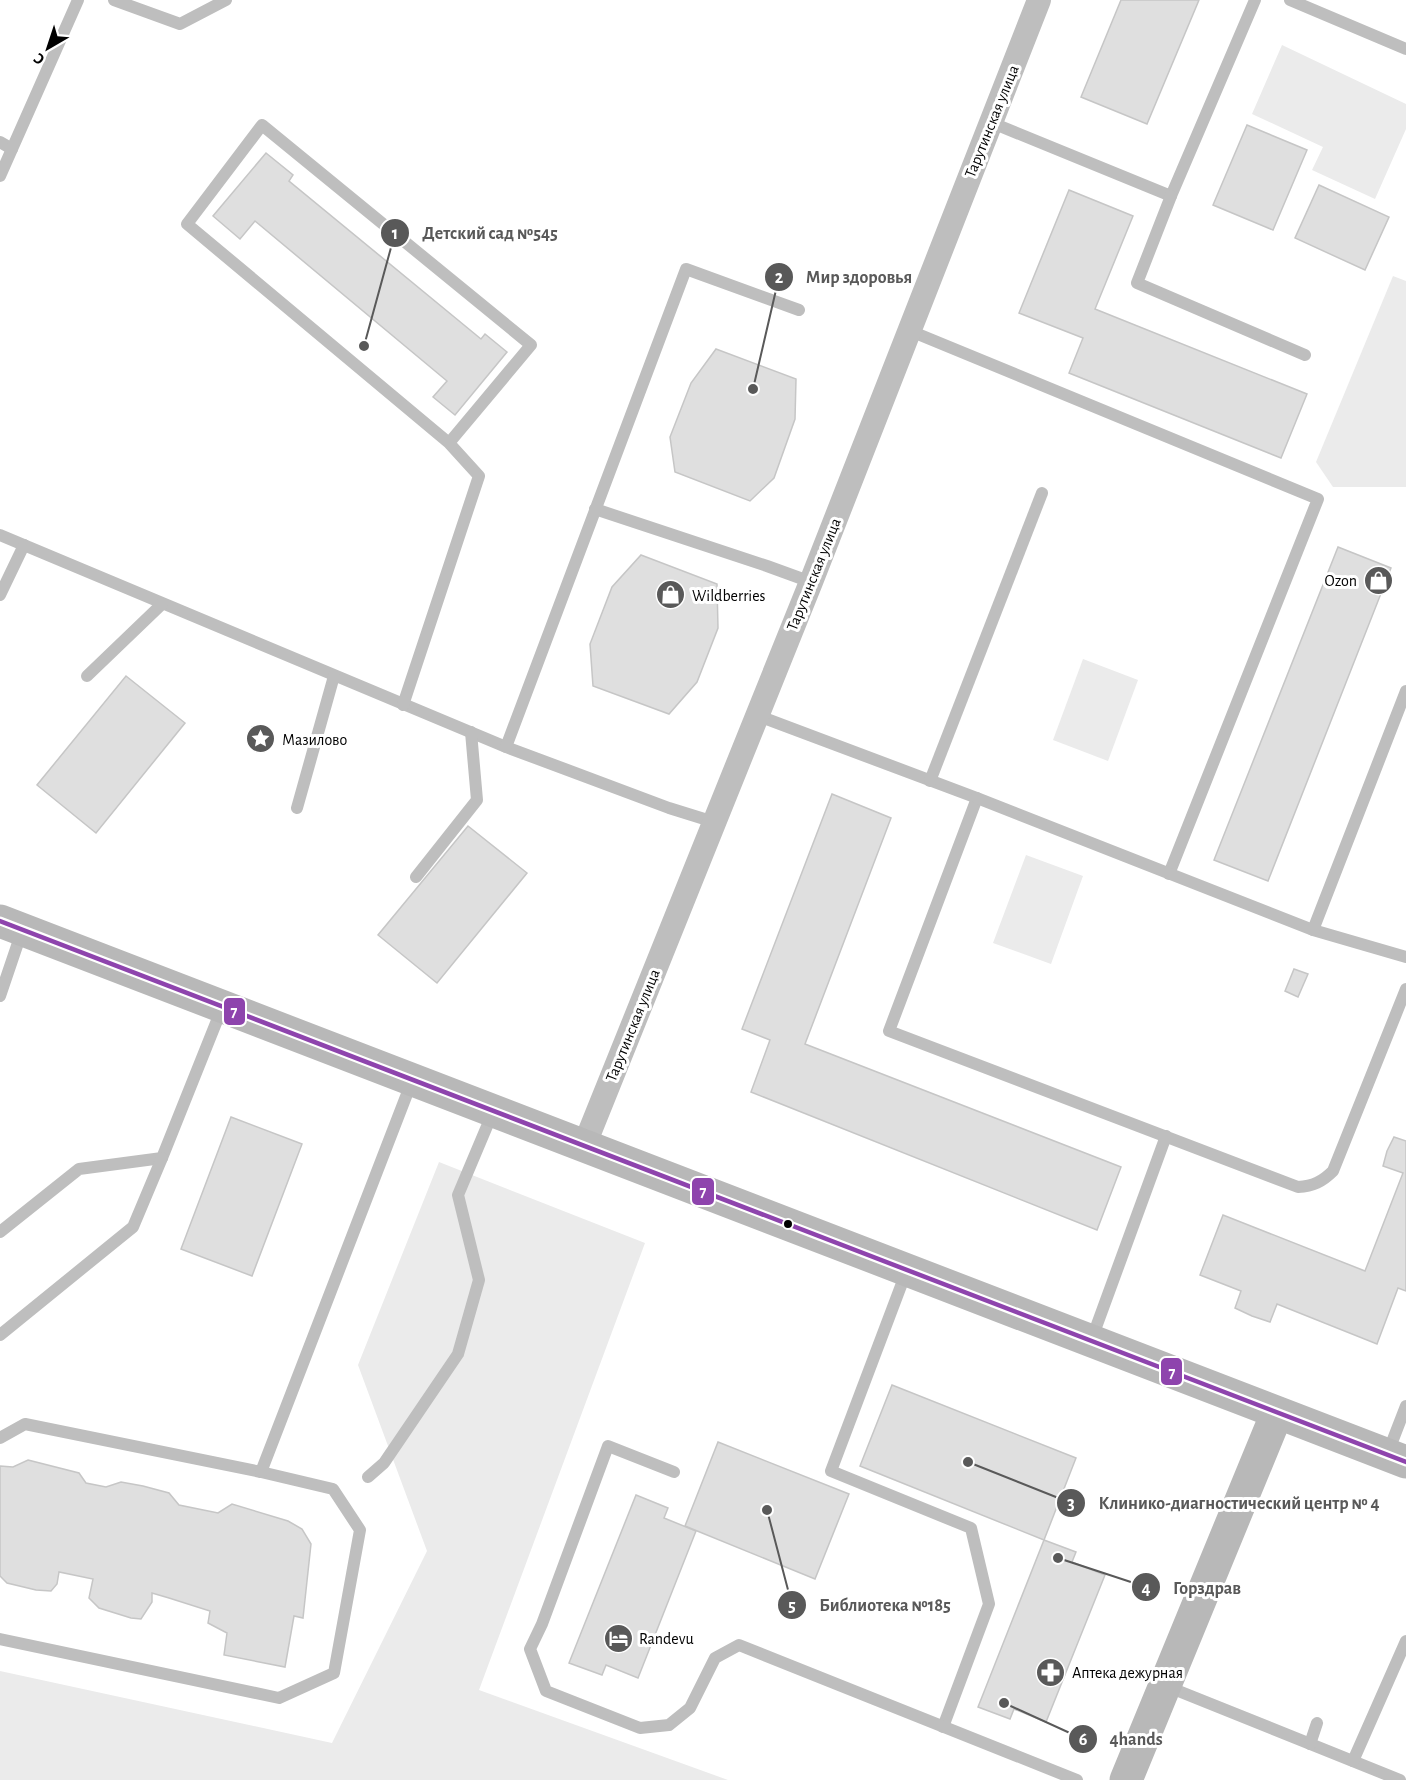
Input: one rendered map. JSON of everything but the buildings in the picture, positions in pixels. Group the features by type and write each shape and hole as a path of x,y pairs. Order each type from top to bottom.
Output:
{"street":[{"name":"Тарутинская улица","path":"584,1146 811,582 1039,0"},
{"path":"11,926 1396,1459"},
{"path":"1126,1780 1277,1413"}],"lane":[{"path":"0,176 78,0"},
{"path":"114,0 180,24 226,0"},
{"path":"1256,0 1171,196 1137,283 1305,355"},
{"path":"1290,0 1406,49"},
{"path":"990,122 1171,196"},
{"path":"403,705 479,476 449,442 187,224 262,125 531,345 449,442"},
{"path":"0,141 12,148"},
{"path":"506,747 686,269 798,310"},
{"path":"909,330 1318,499 1169,874"},
{"path":"930,781 1042,493"},
{"path":"595,510 811,582"},
{"path":"0,535 506,747 669,808 714,822"},
{"path":"0,595 24,545"},
{"path":"87,676 162,604"},
{"path":"297,808 334,676"},
{"path":"1313,930 1406,691"},
{"path":"756,716 977,798 1313,930 1406,957"},
{"path":"416,877 477,800 471,732"},
{"path":"977,798 889,1031 1298,1187 1312,1186 1324,1180 1333,1171 1406,989"},
{"path":"0,996 11,926"},
{"path":"0,1335 133,1227 223,1007"},
{"path":"261,1472 413,1080"},
{"path":"368,1477 384,1463 458,1354 479,1280 459,1195 493,1111"},
{"path":"1091,1341 1166,1136"},
{"path":"0,1232 79,1169 162,1158"},
{"path":"907,1270 831,1471 971,1528 989,1604 943,1726"},
{"path":"1396,1459 1406,1406"},
{"path":"0,1438 25,1424 333,1489 360,1530 334,1673 279,1698 0,1639"},
{"path":"674,1472 608,1446 542,1624 530,1649 546,1692 640,1728 669,1725 690,1708 715,1658 739,1645 1077,1780"},
{"path":"1353,1761 1406,1641"},
{"path":"1165,1686 1400,1780"},
{"path":"1310,1744 1317,1723"}],"shaded area":[{"path":"1282,45 1406,104 1406,129 1375,199 1312,170 1323,147 1252,114"},
{"path":"1393,276 1406,281 1406,487 1333,487 1316,462"},
{"path":"1083,659 1138,680 1108,761 1053,740"},
{"path":"1026,855 1083,876 1051,964 993,943"},
{"path":"439,1162 645,1243 479,1690 728,1780 0,1780 0,1671 332,1743 427,1551 358,1365"}],"transit line":[{"name":"7","path":"0,921 1406,1462"}],"place":[{"name":"Детский сад №545","path":"364,346"},
{"name":"Мир здоровья","path":"753,389"},
{"name":"Ozon","path":"1378,580"},
{"name":"Wildberries","path":"671,595"},
{"name":"Мазилово","path":"261,739"},
{"name":"Клинико-диагностический центр № 4","path":"968,1462"},
{"name":"Библиотека №185","path":"767,1510"},
{"name":"Горздрав","path":"1058,1558"},
{"name":"Randevu","path":"618,1638"},
{"name":"Аптека дежурная","path":"1051,1672"},
{"name":"4hands","path":"1004,1703"}]}
